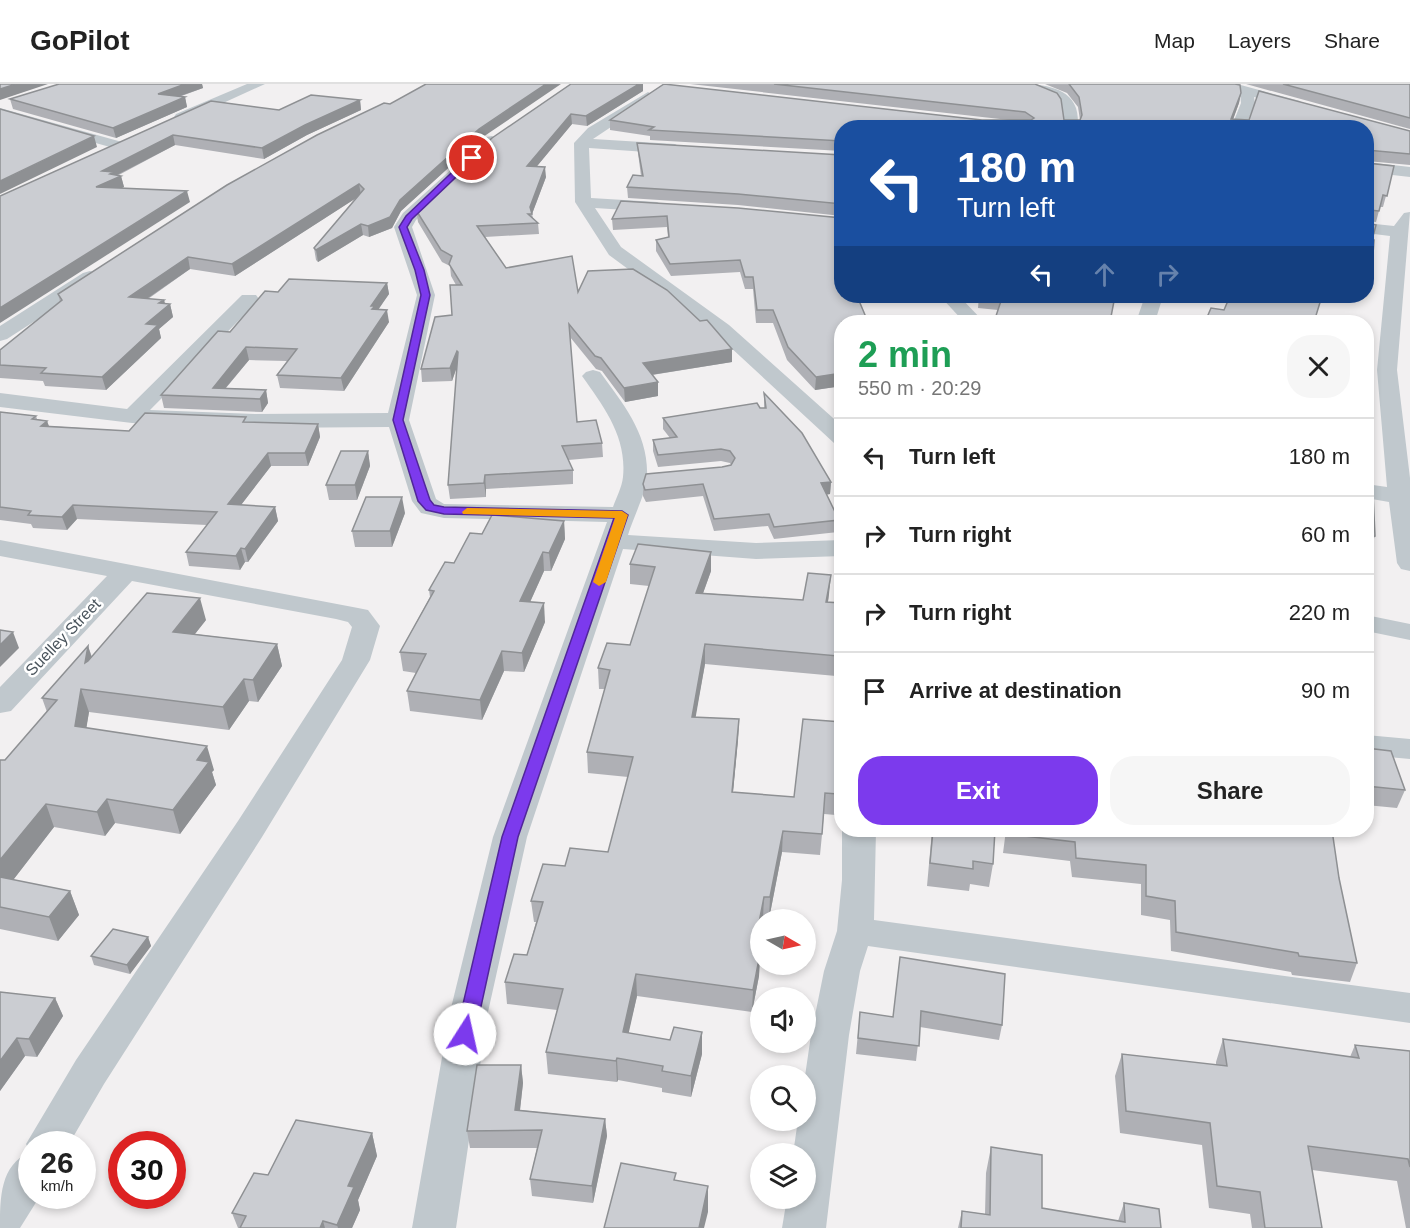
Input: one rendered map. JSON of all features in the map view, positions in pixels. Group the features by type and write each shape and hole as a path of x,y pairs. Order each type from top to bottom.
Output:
{"street":[{"path":"171,121 258,84"},
{"path":"638,84 662,87 593,130 581,143 583,202 615,250 722,329 834,431"},
{"path":"1024,84 1054,94 1067,104 1071,120"},
{"path":"1223,84 1312,109"},
{"path":"1241,120 1248,103 1246,91"},
{"path":"3,113 19,100"},
{"path":"3,113 123,142 98,154"},
{"path":"504,131 486,144 443,184 403,227 426,295 398,420 424,501 430,508 444,511 618,528 722,550 818,551 834,549"},
{"path":"581,143 691,149"},
{"path":"1374,168 1410,172"},
{"path":"583,202 679,208"},
{"path":"1374,227 1405,225 1402,288 1387,370 1400,496 1410,563"},
{"path":"0,335 106,266"},
{"path":"132,416 249,299"},
{"path":"956,303 967,315"},
{"path":"434,1228 469,1012 510,837 618,528 646,477 623,420 593,376"},
{"path":"1374,394 1390,396"},
{"path":"0,400 132,416 255,421 398,420"},
{"path":"1374,492 1400,496"},
{"path":"0,548 336,611 358,616 366,626 356,660 250,829 90,1072 54,1131"},
{"name":"Suelley Street","path":"0,704 127,571"},
{"path":"1374,625 1410,632"},
{"path":"1374,746 1410,749"},
{"path":"804,1228 830,1035 842,971 855,931 859,880 859,837"},
{"path":"855,931 1410,1008"},
{"path":"0,1222 18,1193"}],"building":[{"path":"0,84 16,84 0,89"},
{"path":"59,84 185,84 158,94 185,97 113,128 10,99"},
{"path":"426,84 546,84 479,129 400,200 390,217 368,226 361,224 316,250 314,248 364,189 359,184 232,264 188,257 129,297 164,300 159,303 170,304 146,324 158,325 102,377 41,373 46,368 0,365 0,350 62,300 58,294 227,185 317,135 384,103 390,104"},
{"path":"571,84 639,84 586,116 571,114 527,166 545,167 530,207 532,214 528,214 538,223 477,226 506,268 572,256 578,292 588,271 633,269 667,290 700,321 707,320 732,349 643,363 658,382 624,388 601,358 595,356 569,324 577,422 596,420 602,443 562,446 573,470 485,475 484,483 448,485 458,352 450,368 421,369 435,317 452,315 450,285 462,285 449,264 452,256 441,250 416,210 492,138"},
{"path":"664,84 982,120 834,120 834,141 649,130 654,127 610,120"},
{"path":"774,84 1035,84 1057,93 1061,99 1064,120 1031,120 1034,118 1025,112"},
{"path":"1069,84 1240,85 1241,93 1231,119 1249,120 1080,120 1082,115 1079,97"},
{"path":"1283,84 1410,84 1410,118"},
{"path":"1259,91 1368,120 1249,120"},
{"path":"311,95 360,100 262,148 173,135 102,171 114,172 110,174 121,176 96,187 187,191 0,308 0,196 211,101 279,110"},
{"path":"0,109 94,136 0,181"},
{"path":"1374,121 1410,131 1410,154 1374,151"},
{"path":"637,143 834,155 834,203 627,187 633,175 643,176"},
{"path":"1374,164 1394,166 1387,196 1383,195 1379,211 1374,210"},
{"path":"621,201 738,208 834,217 834,303 860,303 865,315 834,315 834,374 816,377 788,347 773,310 757,310 753,277 745,277 740,260 670,264 656,240 669,237 667,216 612,219"},
{"path":"289,279 387,283 371,306 375,306 372,309 387,310 341,378 277,375 297,349 246,347 213,388 266,390 260,399 161,395 218,331 230,332 265,291 278,292"},
{"path":"1000,303 1114,303 1111,315 996,315"},
{"path":"1227,303 1320,303 1316,315 1208,315 1211,308 1224,310"},
{"path":"764,393 802,433 831,482 821,483 834,510 834,521 774,527 769,514 714,519 703,484 645,490 643,484 646,474 722,467 731,465 735,458 730,451 721,449 658,455 653,440 677,437 663,418 757,403 760,408 766,408"},
{"path":"0,412 36,416 32,419 47,421 41,426 129,431 145,413 246,417 243,422 318,424 305,453 268,453 228,504 275,507 245,549 241,548 236,556 186,552 217,512 73,505 62,517 28,515 31,511 0,507"},
{"path":"341,451 368,451 355,485 326,485"},
{"path":"366,497 402,497 390,531 352,531"},
{"path":"492,515 564,521 549,553 543,552 520,601 544,603 522,653 502,651 480,700 407,691 426,654 400,652 434,591 429,590 445,562 454,563 470,533 482,534"},
{"path":"638,544 711,552 696,593 803,600 808,573 831,575 826,602 834,602 834,656 705,644 692,717 739,719 732,792 794,797 803,719 834,721 834,794 825,793 822,834 783,831 770,897 764,897 762,909 750,909 750,975 756,975 754,987 750,987 750,990 636,974 623,1032 670,1040 674,1027 702,1032 691,1076 662,1071 663,1066 617,1058 616,1061 546,1052 563,989 505,982 514,954 527,955 543,902 531,901 543,864 565,866 570,848 608,852 633,757 587,752 610,670 598,668 607,643 630,645 655,567 630,564"},
{"path":"147,593 200,598 173,632 277,644 253,680 244,679 223,707 81,689 75,726 207,746 197,760 209,762 173,810 107,799 97,812 46,804 0,860 0,760 5,760 57,700 42,698 88,646 85,663 88,661"},
{"path":"0,630 13,632 0,645"},
{"path":"1374,749 1391,751 1405,790 1374,787"},
{"path":"932,837 995,837 993,864 973,861 973,869 930,863"},
{"path":"1032,837 1333,837 1357,963 1299,956 1298,953 1176,932 1175,901 1146,896 1146,865 1076,858 1075,842"},
{"path":"0,877 70,891 49,917 0,907"},
{"path":"113,929 148,937 127,965 91,956"},
{"path":"900,957 1005,974 1002,1025 921,1011 919,1046 858,1038 860,1012 893,1017"},
{"path":"0,992 55,998 29,1039 17,1038 0,1061"},
{"path":"1223,1039 1359,1058 1355,1045 1410,1051 1410,1167 1408,1159 1308,1146 1322,1228 1265,1228 1260,1192 1217,1186 1210,1123 1126,1111 1122,1054 1227,1066"},
{"path":"477,1065 521,1065 515,1110 605,1119 592,1186 530,1179 542,1130 467,1131"},
{"path":"296,1120 372,1133 348,1186 354,1187 337,1225 323,1221 320,1228 240,1228 246,1216 232,1213 254,1173 268,1175"},
{"path":"991,1147 1042,1155 1042,1208 1125,1222 1124,1203 1159,1209 1161,1228 961,1228 962,1211 990,1215"},
{"path":"621,1163 676,1173 674,1180 708,1186 699,1228 604,1228"}],"slow traffic":[{"path":"467,512 622,515 599,582"}],"route":[{"path":"465,1034 510,837 622,515 444,511 430,508 424,501 398,420 426,295 403,227 409,218 472,158"}]}
